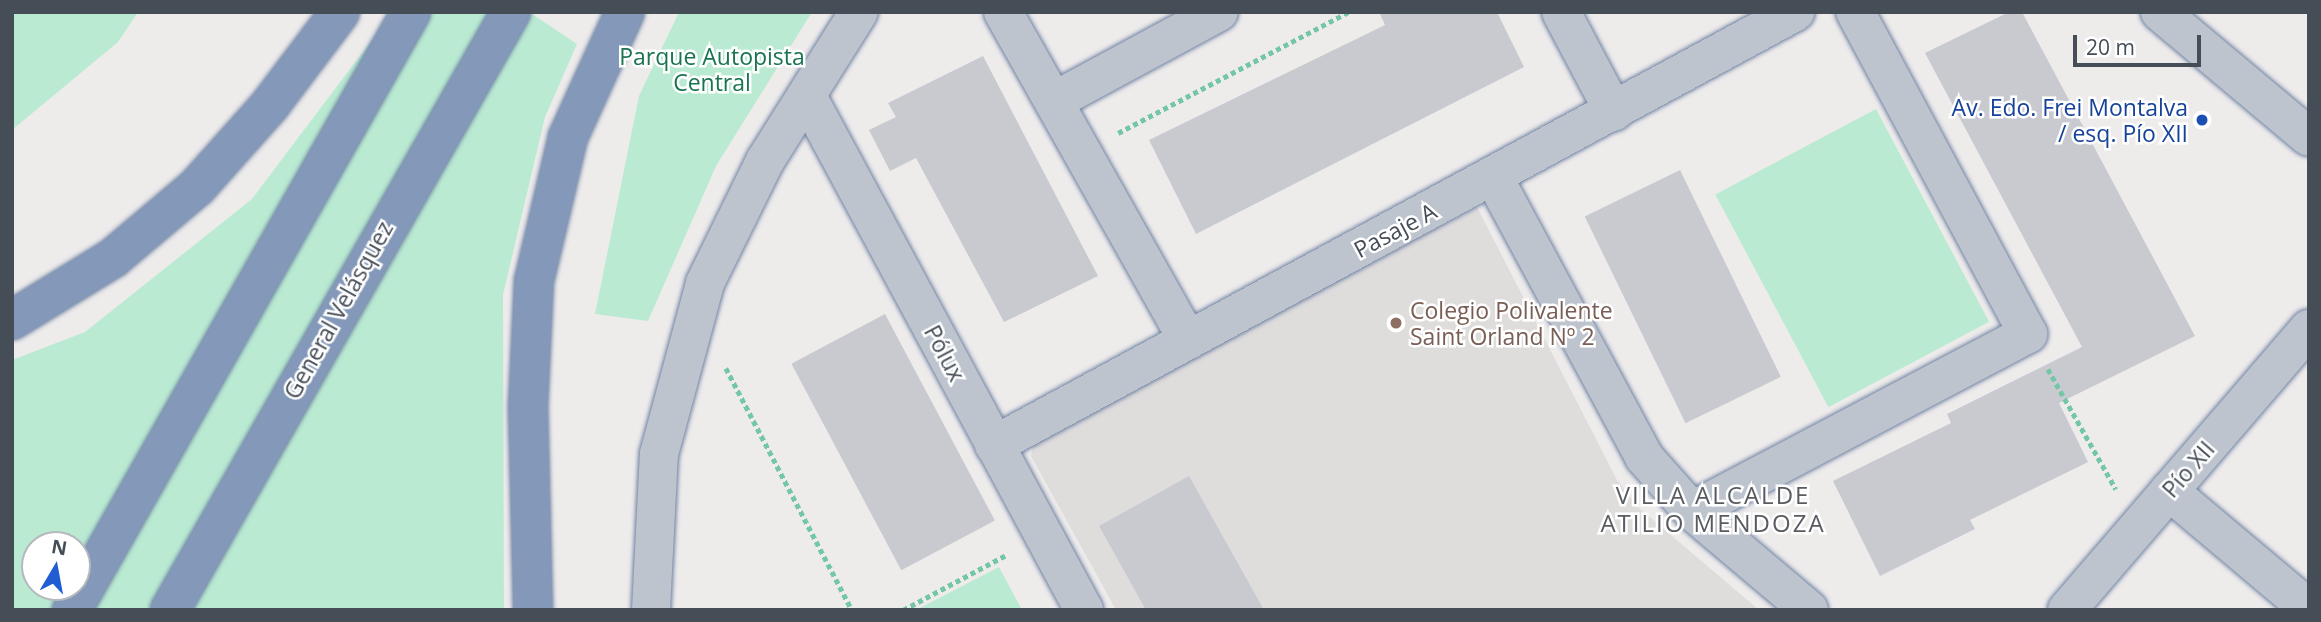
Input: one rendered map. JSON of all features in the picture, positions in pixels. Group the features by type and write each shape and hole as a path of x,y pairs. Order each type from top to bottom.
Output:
{"highway":[{"path":"12,320 113,258 197,187 271,105 340,12"},
{"path":"72,610 411,12"},
{"name":"General Velásquez","path":"170,610 511,12"},
{"path":"533,610 528,407 534,281 564,148 625,12"}],"street":[{"path":"651,610 659,454 685,340 729,229 859,12"},
{"path":"1003,12 1056,100 1187,338"},
{"path":"1056,100 1219,12"},
{"path":"1560,12 1614,112"},
{"name":"Pasaje A","path":"994,445 1187,338 1494,178 1795,12"},
{"path":"1692,511 2028,334 1855,12"},
{"path":"2160,12 2309,137"},
{"name":"Pólux","path":"807,96 1084,610"},
{"path":"1494,178 1627,429 1692,511 1809,610"},
{"name":"Pío XII","path":"2067,610 2309,329"},
{"path":"2169,491 2309,609"}],"path":[{"path":"1083,151 1348,12"},
{"path":"2028,334 2138,527"},
{"path":"726,368 852,610"},
{"path":"903,610 1042,536"}],"shaded area":[{"name":"Colegio Polivalente Saint Orland Nº 2","path":"1477,207 1617,480 1638,507 1759,610 1116,610 1031,456 1034,439"}],"green space":[{"path":"12,12 138,12 118,42 12,130"},
{"path":"393,12 529,12 577,44 545,117 503,295 504,610 12,610 12,360 85,332 252,199"},
{"name":"Parque Autopista Central","path":"679,12 812,12 716,166 648,321 595,314 639,96"},
{"path":"1876,109 1989,322 1828,407 1715,194"},
{"path":"999,567 1022,610 916,610"}],"building":[{"path":"1379,12 1497,12 1524,67 1196,234 1149,140 1385,25"},
{"path":"2009,12 2022,12 2195,336 2059,403 2088,462 1970,520 1975,529 1880,576 1833,481 1951,423 1947,414 2082,347 1925,53"},
{"path":"983,56 1098,276 1004,322 916,158 890,171 869,130 896,117 888,103"},
{"path":"1680,170 1781,377 1686,423 1585,216"},
{"path":"885,314 995,521 901,570 791,364"},
{"path":"1189,476 1264,610 1146,610 1099,526"}],"place":[{"name":"Av. Edo. Frei Montalva / esq. Pío XII","path":"2202,120"},
{"name":"Colegio Polivalente Saint Orland Nº 2","path":"1396,323"}],"district":[{"name":"VILLA ALCALDE ATILIO MENDOZA","path":"1713,509"}]}
